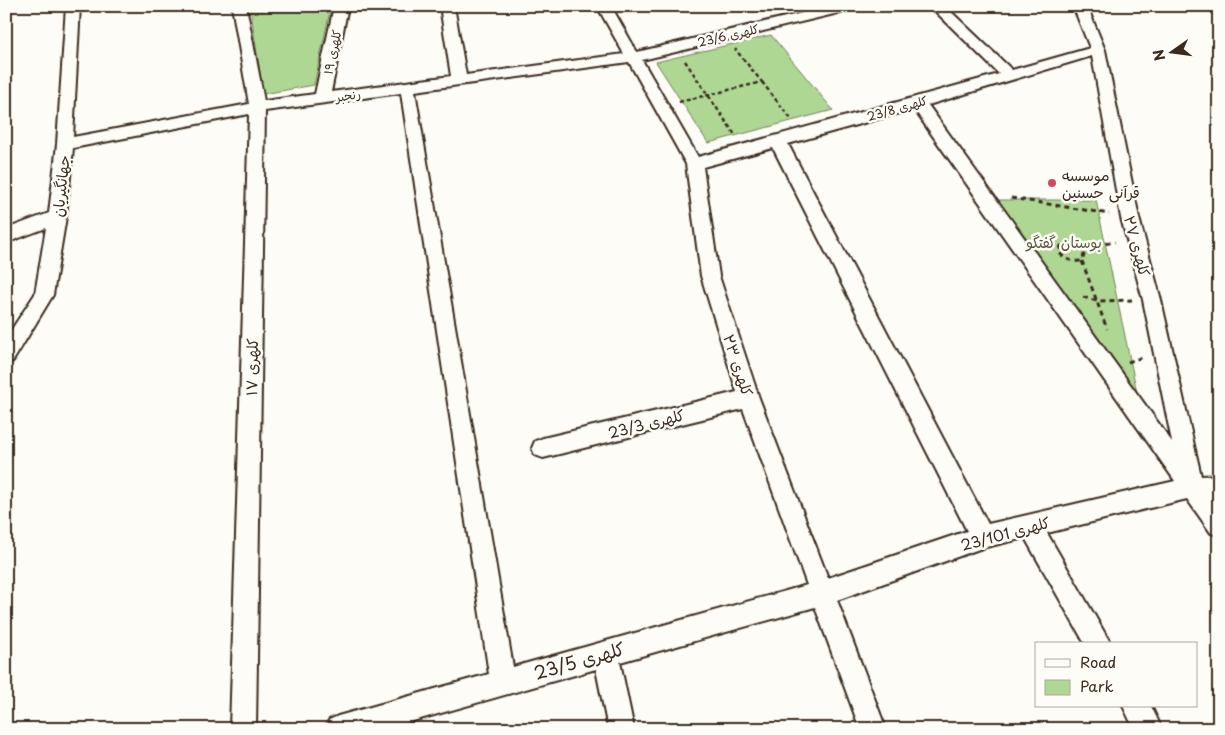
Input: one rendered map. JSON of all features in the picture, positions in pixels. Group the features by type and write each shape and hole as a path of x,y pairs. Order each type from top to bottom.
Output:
{"street":[{"name":"جهانگیریان","path":"6,355 44,294 57,217 65,144 73,6"},
{"name":"کلهری ۱۷","path":"239,6 257,108 243,729"},
{"name":"کلهری ۱۹","path":"322,99 341,6"},
{"path":"447,6 459,79"},
{"name":"کلهری ۲۳","path":"604,6 694,164 710,276 749,398 873,729"},
{"name":"کلهری 23/6","path":"634,57 852,6"},
{"path":"937,6 1008,75"},
{"name":"کلهری ۲۷","path":"1080,6 1098,50 1130,218 1152,300 1193,487"},
{"name":"کلهری 23/8","path":"694,164 918,103 1098,50"},
{"name":"رنجبر","path":"65,144 257,108 407,86 634,57"},
{"path":"407,86 503,682"},
{"path":"918,103 1219,525"},
{"path":"778,141 982,537"},
{"path":"6,236 57,217"},
{"name":"کلهری 23/3","path":"543,448 749,398"},
{"name":"کلهری 23/101","path":"821,592 982,537 1193,487 1219,485"},
{"path":"1030,525 1098,642"},
{"name":"کلهری 23/5","path":"338,729 821,592"},
{"path":"605,653 621,729"},
{"path":"1137,708 1149,729"}],"path":[{"path":"723,36 803,134"},
{"path":"675,47 710,95 745,150"},
{"path":"662,106 762,82"},
{"path":"981,193 1130,218"},
{"path":"1082,262 1068,261 1059,252 1061,246 1070,244 1079,248 1136,238"},
{"path":"1079,248 1084,256 1082,262 1110,337"},
{"path":"1051,290 1097,301 1152,300"}],"green space":[{"path":"250,6 331,6 314,85 263,94"},
{"path":"771,35 833,110 708,143 656,62"},
{"name":"بوستان گفتگو","path":"985,200 1096,200 1142,416"}],"place":[{"name":"موسسه قرآنی حسنین","path":"1052,183"}]}
